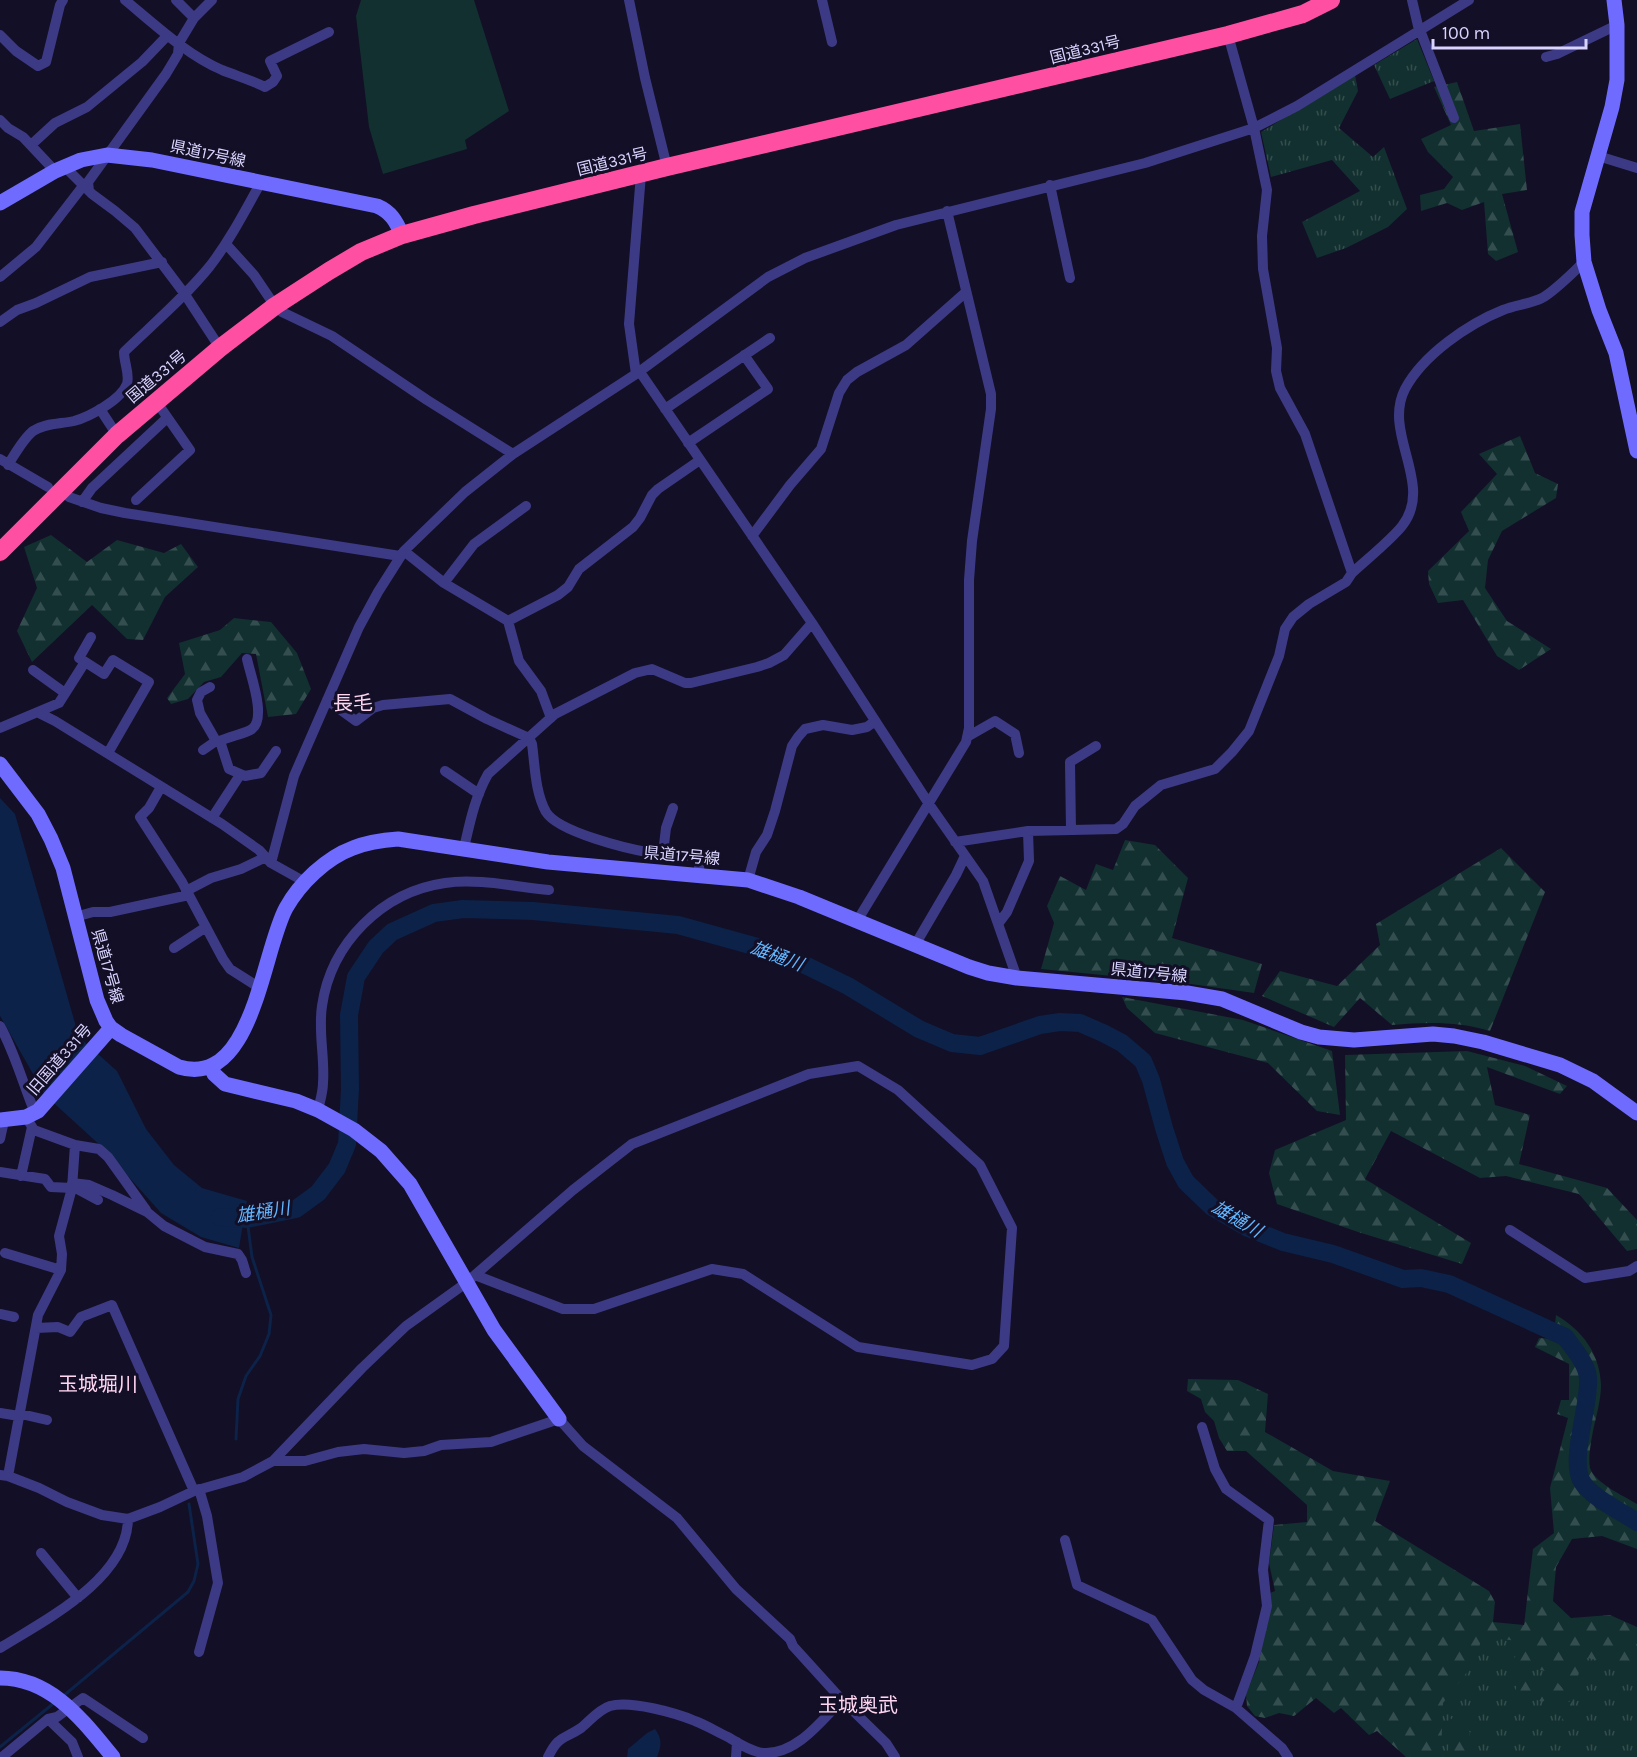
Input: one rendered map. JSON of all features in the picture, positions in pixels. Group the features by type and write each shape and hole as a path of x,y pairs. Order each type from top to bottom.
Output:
{"highway":[{"name":"国道331号","path":"0,552 117,435 156,401 275,306 361,252 402,235 474,214 1228,34 1303,14 1322,2"}],"main road":[{"path":"1614,0 1617,25 1617,80 1612,107 1582,212 1584,262 1616,353 1637,451"},
{"name":"県道17号線","path":"0,202 60,169 81,160 107,155 152,160 377,206 391,215 402,235"},
{"name":"県道17号線","path":"0,764 46,827 63,868 97,1000 111,1028 179,1067 197,1070 212,1066 230,1053 251,1012 285,909 305,882 336,857 352,848 398,839 548,862 748,880 799,897 988,973 1017,978 1187,993 1222,999 1301,1032 1328,1038 1363,1040 1433,1034 1483,1042 1560,1065 1593,1081 1637,1113"},
{"name":"旧国道331号","path":"2,1121 34,1115 111,1028"},
{"path":"212,1066 214,1074 225,1084 296,1101 318,1110 354,1130 381,1152 410,1184 471,1279 494,1330 559,1419"},
{"path":"0,1678 13,1678 47,1690 67,1705 113,1757"}],"street":[{"path":"0,35 16,51 38,66 46,62 60,4 63,0"},
{"path":"125,0 167,36 222,70 235,73 265,87 277,76 270,61 329,32"},
{"path":"176,0 194,18"},
{"path":"0,277 36,247 86,189 88,182 166,74 178,54 179,43 194,18 212,0"},
{"path":"629,0 667,167"},
{"path":"822,0 832,42"},
{"path":"1412,0 1420,30 1454,117"},
{"path":"269,860 294,776 359,627 378,592 402,553 465,492 513,454 638,373 768,277 805,258 896,225 1146,163 1254,128 1297,106 1469,0"},
{"path":"1546,57 1617,25"},
{"path":"1228,34 1254,128 1267,190 1262,236 1263,269 1277,348 1276,371 1280,388 1305,434 1352,573"},
{"path":"31,145 55,123 87,107 142,62 167,36"},
{"path":"0,120 135,228 184,293 220,348"},
{"path":"1598,156 1637,168"},
{"path":"641,174 629,324 638,373 812,623 929,804 983,881 1017,978"},
{"path":"48,487 4,462 34,431 57,423 74,421 100,409 113,400 127,385 128,375 124,352 201,276 226,244 261,182"},
{"path":"1050,185 1070,278"},
{"path":"857,921 929,804 967,737 969,728 969,580 991,394 947,211"},
{"path":"226,244 254,275 275,306 282,312 332,336 513,454"},
{"path":"0,322 17,310 90,277 162,262"},
{"path":"955,842 1028,831 1116,829 1123,824 1135,806 1161,785 1215,769 1249,730 1279,656 1285,629 1293,617 1309,603 1346,582 1352,573 1402,526 1413,505 1413,485 1401,435 1399,411 1404,391 1416,373 1455,336 1471,325 1505,309 1543,297 1584,262"},
{"path":"752,537 790,484 821,449 839,393 848,380 857,372 906,345 966,292"},
{"path":"665,409 770,338"},
{"path":"688,443 768,389 744,355"},
{"path":"136,500 190,450 156,401"},
{"path":"100,409 117,435"},
{"path":"82,502 92,488 168,418"},
{"path":"508,621 535,608 568,587 579,569 633,527 658,489 700,460"},
{"path":"69,497 125,513 402,553 444,583 508,621 519,661 541,691 551,718"},
{"path":"444,583 474,544 526,506"},
{"path":"464,848 472,814 488,774 551,718 577,702 643,670 657,670 685,683 691,683 757,668 784,655 812,623"},
{"path":"91,638 79,658 104,674 113,660 149,682 108,753"},
{"path":"203,750 218,741 252,729 257,722 259,707 246,659"},
{"path":"0,728 59,703 85,662"},
{"path":"33,670 65,693"},
{"path":"210,687 201,692 197,700 200,712 218,741 230,769 240,775 251,776 261,773 276,751"},
{"path":"327,700 356,721 373,708 383,705 450,699 529,738 532,744 537,787 547,813 553,819 572,831 642,850 698,858 700,874"},
{"path":"39,713 212,818 259,850 269,860 305,882"},
{"path":"748,880 756,852 767,835 792,746 798,737 805,729 823,725 852,730 867,727 875,721"},
{"path":"967,737 995,721 1015,734 1019,753"},
{"path":"1071,830 1070,762 1096,746"},
{"path":"445,771 479,794"},
{"path":"212,818 240,775"},
{"path":"161,787 149,808 140,817 188,893 230,969 260,987"},
{"path":"663,854 666,828 673,808"},
{"path":"998,924 1007,912 1029,861 1028,831"},
{"path":"915,945 965,856"},
{"path":"75,917 93,912 110,912 188,893 211,878 269,860"},
{"path":"318,1110 323,1085 321,1008 326,986 344,948 367,919 381,907 397,899 444,883 549,890"},
{"path":"174,948 206,927"},
{"path":"0,1026 15,1054 34,1115 34,1130 75,1145 99,1149 147,1212 164,1226 205,1247 238,1254 246,1273"},
{"path":"75,1145 72,1186 59,1236 63,1254 61,1270 38,1315 20,1415 4,1476 102,1515 128,1519 197,1490 243,1477 273,1461 362,1368 406,1326 471,1279 573,1190 632,1144 809,1074 858,1066 898,1090 980,1165 1012,1228 1004,1346 992,1359 972,1365 858,1347 743,1274 712,1269 594,1309 579,1310 562,1309 471,1279"},
{"path":"21,1176 34,1115"},
{"path":"0,1139 2,1121"},
{"path":"0,1172 45,1179 51,1186 89,1185 147,1212"},
{"path":"72,1186 98,1200"},
{"path":"1510,1230 1585,1278 1629,1270 1637,1266"},
{"path":"5,1253 61,1270"},
{"path":"36,1328 58,1327 70,1332 81,1317 112,1305 207,1516 218,1583 199,1653"},
{"path":"0,1314 14,1317"},
{"path":"0,1413 47,1419"},
{"path":"273,1461 305,1461 338,1452 364,1449 404,1454 424,1451 441,1444 491,1442 559,1419 583,1446 677,1518 736,1589 790,1639 793,1646 842,1700 886,1743 895,1757"},
{"path":"1202,1427 1215,1469 1226,1489 1269,1520 1263,1570 1267,1606 1255,1656 1236,1708"},
{"path":"0,1648 58,1613 102,1575 122,1548 128,1534 128,1519"},
{"path":"1065,1540 1077,1585 1152,1620 1192,1680 1204,1690 1236,1708 1282,1748 1288,1757"},
{"path":"41,1553 78,1598"},
{"path":"2,1757 48,1719 57,1718 67,1705 83,1698 143,1738"},
{"path":"548,1757 557,1741 582,1727 600,1711 612,1705 629,1705 678,1715 764,1753 783,1750 799,1742 842,1700"},
{"path":"48,1719 72,1742 78,1757"},
{"path":"736,1757 737,1742"}],"green space":[{"path":"361,0 474,0 509,111 465,140 467,149 383,174 369,127 356,16"},
{"path":"1417,39 1434,81 1390,99 1374,65"},
{"path":"1355,75 1358,91 1339,128 1373,157 1384,147 1407,209 1388,227 1346,248 1317,258 1302,222 1360,191 1332,160 1271,177 1261,132"},
{"path":"1457,82 1474,131 1520,124 1527,190 1502,194 1518,252 1496,261 1488,254 1484,202 1462,210 1447,203 1421,211 1420,195 1444,189 1453,177 1428,152 1421,139 1451,125 1434,87"},
{"path":"1520,436 1535,473 1558,484 1556,498 1502,531 1488,560 1485,588 1507,621 1551,649 1519,670 1497,656 1463,600 1438,603 1429,584 1428,571 1469,531 1461,512 1497,474 1479,454"},
{"path":"51,535 87,562 117,540 164,553 181,544 198,567 165,597 143,640 127,639 92,605 32,662 17,631 37,588 24,547"},
{"path":"234,618 271,622 297,653 311,689 296,714 268,717 256,654 242,653 221,677 204,682 188,699 171,704 167,698 185,674 179,643 220,630"},
{"path":"1125,840 1155,845 1188,878 1172,938 1262,964 1254,993 1184,983 1041,969 1054,923 1047,906 1060,876 1086,890 1096,864 1113,870"},
{"path":"1501,848 1545,892 1490,1031 1466,1025 1441,1023 1392,1025 1360,998 1334,1027 1262,996 1280,971 1337,986 1380,945 1376,924"},
{"path":"1122,997 1243,1020 1332,1051 1340,1115 1317,1111 1268,1063 1155,1033 1127,1008"},
{"path":"1467,1051 1525,1066 1567,1086 1560,1094 1487,1067 1495,1105 1530,1115 1519,1164 1607,1188 1637,1220 1637,1249 1627,1251 1579,1194 1506,1176 1480,1178 1391,1131 1365,1179 1471,1243 1462,1264 1277,1204 1269,1173 1275,1150 1346,1120 1345,1055"},
{"path":"1556,1315 1582,1336 1597,1363 1601,1391 1589,1459 1590,1468 1604,1484 1637,1504 1637,1549 1602,1536 1572,1539 1556,1567 1553,1601 1571,1618 1610,1615 1637,1627 1637,1669 1583,1657 1577,1680 1552,1672 1514,1666 1517,1641 1481,1636 1478,1658 1443,1703 1441,1753 1445,1757 1406,1757 1377,1731 1369,1735 1341,1708 1334,1713 1316,1698 1294,1716 1279,1713 1265,1718 1255,1716 1247,1706 1246,1694 1259,1662 1270,1593 1275,1591 1269,1563 1274,1525 1307,1522 1307,1505 1246,1451 1227,1451 1219,1438 1214,1421 1205,1412 1201,1399 1187,1391 1188,1379 1238,1380 1268,1394 1265,1432 1333,1471 1390,1481 1375,1521 1489,1591 1495,1602 1493,1622 1524,1625 1533,1549 1554,1533 1550,1488 1568,1418 1557,1414 1561,1400 1569,1400 1569,1364 1535,1347 1539,1338 1555,1339 1582,1356 1580,1344 1555,1324"},
{"path":"1487,1622 1550,1636 1637,1635 1637,1757 1443,1757 1438,1753 1438,1706"},
{"path":"1522,1674 1556,1681 1569,1695 1550,1697 1542,1702 1515,1691"},
{"path":"1573,1701 1568,1721 1556,1736 1565,1712 1551,1705"},
{"path":"1450,1718 1470,1732 1466,1757 1455,1757 1448,1751"}],"water":[{"path":"0,798 15,814 79,1037 117,1071 146,1129 174,1165 202,1188 247,1201 239,1248 201,1237 161,1213 103,1148 45,1095 0,1016"},
{"path":"655,1729 660,1743 657,1757 627,1757 628,1749"}],"waterway":[{"name":"雄樋川","path":"220,1217 247,1219 296,1209 318,1193 337,1168 347,1144 350,1089 349,1015 356,977 376,947 392,932 434,913 463,909 533,911 678,925 761,948 805,965 848,986 919,1029 952,1043 980,1046 1040,1025 1060,1022 1080,1023 1122,1043 1143,1061 1151,1080 1175,1162 1186,1182 1212,1207 1248,1228 1283,1242 1333,1254 1403,1279 1421,1278 1449,1284 1565,1337 1583,1362 1588,1378 1578,1458 1581,1480 1598,1498 1637,1522"},
{"path":"236,1439 238,1399 246,1376 260,1356 269,1334 271,1315 252,1257 247,1219"},
{"path":"62,1697 188,1592 194,1581 198,1564 189,1504"},
{"path":"0,1747 54,1703"}],"district":[{"name":"長毛","path":"353,703"},
{"name":"玉城堀川","path":"98,1384"},
{"name":"玉城奥武","path":"858,1705"}]}
